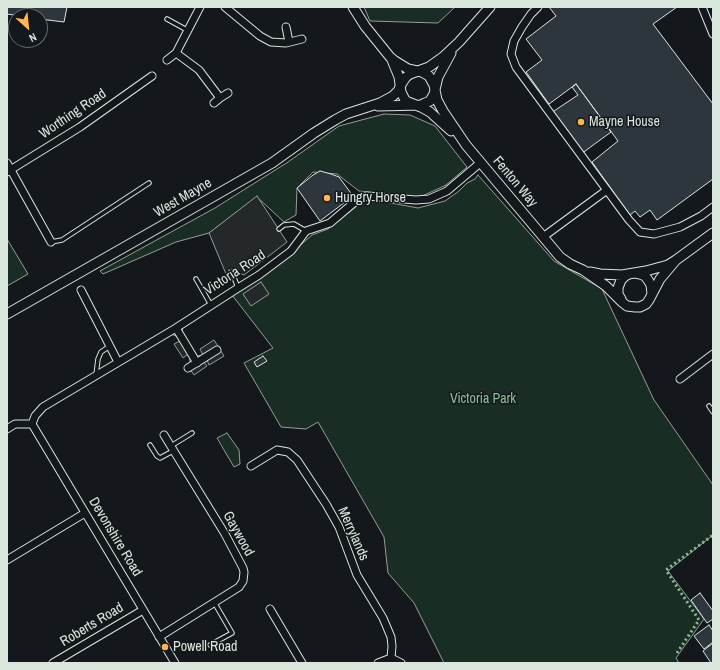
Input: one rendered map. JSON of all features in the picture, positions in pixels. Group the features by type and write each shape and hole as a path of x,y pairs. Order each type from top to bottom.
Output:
{"street":[{"path":"167,60 176,53 200,7"},
{"path":"225,7 260,36 271,42 280,43 302,39"},
{"path":"353,7 365,26 390,57 397,70 404,100 416,105"},
{"name":"West Mayne","path":"7,314 272,163 323,126 346,114 371,107 393,96 401,87 406,77 435,64 459,42 490,7"},
{"path":"538,7 522,27 514,42 511,54 516,67 629,220 640,232 654,234 680,227 701,216 713,207"},
{"path":"702,7 713,34"},
{"path":"286,27 289,42"},
{"name":"West Mayne","path":"371,107 416,105 430,101 433,97 438,77 448,58 459,42"},
{"path":"176,53 199,70 220,98"},
{"path":"390,57 401,66 429,76 435,90"},
{"name":"Worthing Road","path":"9,171 80,127 152,76"},
{"name":"Fenton Way","path":"435,90 437,100 443,111 466,145 560,257 606,286 622,302 635,308 646,304 660,279 676,260"},
{"path":"214,103 228,93"},
{"name":"Fenton Way","path":"416,105 425,108 430,112 466,145"},
{"path":"7,163 9,171 52,242"},
{"path":"306,231 330,223 357,200 367,196 416,200 429,199 448,191 480,163"},
{"path":"543,237 607,190"},
{"name":"Victoria Road","path":"32,424 35,416 43,407 176,328 259,274 291,251 306,231"},
{"name":"Fenton Way","path":"582,270 613,275 632,273 668,265 712,236"},
{"path":"622,302 618,294 618,288 621,280 625,276 632,273 645,276 651,285 652,294"},
{"path":"81,290 118,362"},
{"path":"176,328 197,363"},
{"path":"188,368 217,350"},
{"path":"680,379 713,354"},
{"path":"7,428 15,424 32,424"},
{"name":"Devonshire Road","path":"32,424 175,663"},
{"name":"Gaywood","path":"159,637 239,587 243,581 244,572 225,534 164,435"},
{"name":"Merrylands","path":"251,466 277,450 288,452 297,460 326,504 339,527 357,575 383,618 391,637 392,646 390,658"},
{"path":"7,560 85,513"},
{"path":"270,609 302,663"},
{"name":"Roberts Road","path":"53,663 143,610"},
{"path":"378,663 390,658 401,663"}],"lane":[{"path":"167,19 187,30"},
{"path":"52,242 62,240 149,182"},
{"path":"279,229 284,225 294,224 306,231"},
{"path":"232,272 238,288"},
{"path":"196,279 211,305"},
{"path":"96,375 98,360 101,352 110,346"},
{"path":"709,406 713,412"},
{"path":"150,445 160,458 192,433"},
{"path":"210,645 232,633 214,602"}],"green space":[{"path":"364,7 455,7 438,23 370,21"},
{"path":"384,114 410,115 435,126 467,167 446,185 418,198 359,191 337,174 313,172 297,188 296,215 284,222 257,197 209,233 176,242 103,274 100,271 215,208 288,162 339,126"},
{"name":"Victoria Park","path":"478,175 554,261 602,289 654,400 713,485 713,535 668,571 704,619 676,658 679,663 444,663 414,603 388,573 384,537 318,422 306,429 281,427 244,363 273,348 232,295 297,248 312,235 328,229 362,202 370,199 418,208 445,201 467,183 475,179"},
{"path":"7,239 28,274 7,286"},
{"path":"227,433 239,450 240,464 234,467 217,438"}],"shaded area":[{"path":"257,196 287,242 244,275 234,272 226,274 209,233"},
{"path":"261,282 269,294 251,306 243,294"},
{"path":"184,326 182,330 183,334 195,354 198,356 203,355 200,349 214,340 224,356 209,365 207,360 204,362 207,366 194,375 187,365 190,362 190,357 188,354 183,358 174,344 180,341 176,336 171,334"}],"building":[{"path":"7,7 67,7 64,22 48,20 48,8 8,8 7,14"},
{"path":"549,7 677,7 653,24 713,104 713,179 657,220 650,210 640,217 635,211 630,215 592,162 618,141 576,84 549,104 526,72 542,60 526,39 556,16"},
{"name":"Mayne House","path":"576,84 611,132 581,154 551,113 578,95 572,87"},
{"name":"Hungry Horse","path":"320,171 339,177 353,196 320,221 297,188"},
{"path":"263,356 267,361 257,367 254,362"},
{"path":"700,593 713,611 713,619 707,623 691,600"},
{"path":"709,625 713,631 713,642 704,649 694,636"},
{"path":"713,643 713,663 711,663 703,651"}],"hedge":[{"path":"677,653 699,620 666,570 713,535"}],"place":[{"name":"Mayne House","path":"581,122"},
{"name":"Hungry Horse","path":"327,198"},
{"name":"Powell Road","path":"165,647"}]}
